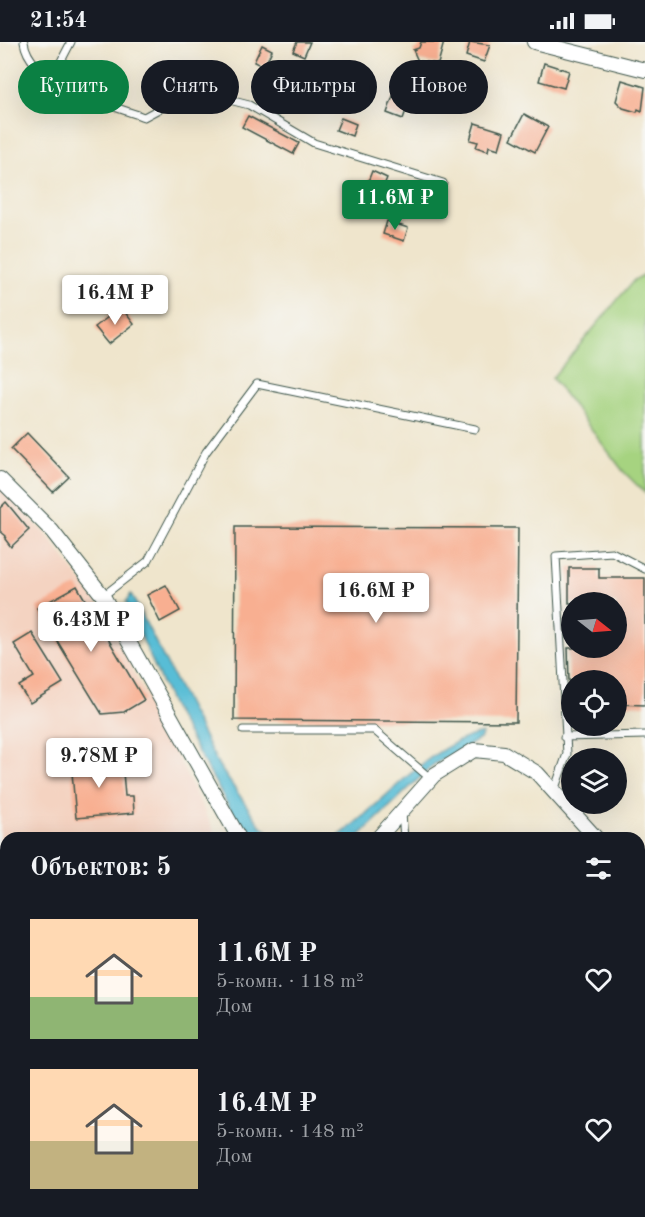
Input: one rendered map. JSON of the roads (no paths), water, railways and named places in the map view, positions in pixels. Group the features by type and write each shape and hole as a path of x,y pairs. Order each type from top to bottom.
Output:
{"street":[{"path":"534,42 645,70"},
{"path":"0,479 52,531 103,596 236,832"},
{"path":"383,832 431,779 474,750 504,753 537,773 591,832"}],"lane":[{"path":"24,42 32,60"},
{"path":"62,60 71,42"},
{"path":"129,112 144,117 183,96 206,94 230,99 249,105 314,143 443,183"},
{"path":"103,596 148,561 206,452 257,384 475,429"},
{"path":"554,791 567,754 564,737 556,556 612,552 645,569"},
{"path":"243,730 374,730 431,779"},
{"path":"564,737 645,735"},
{"path":"402,811 404,832"}],"water":[{"path":"131,594 219,766 260,825 269,832 244,832 241,828 172,706 126,602"},
{"path":"483,733 480,739 434,764 363,832 344,832 424,763 462,739"}]}
